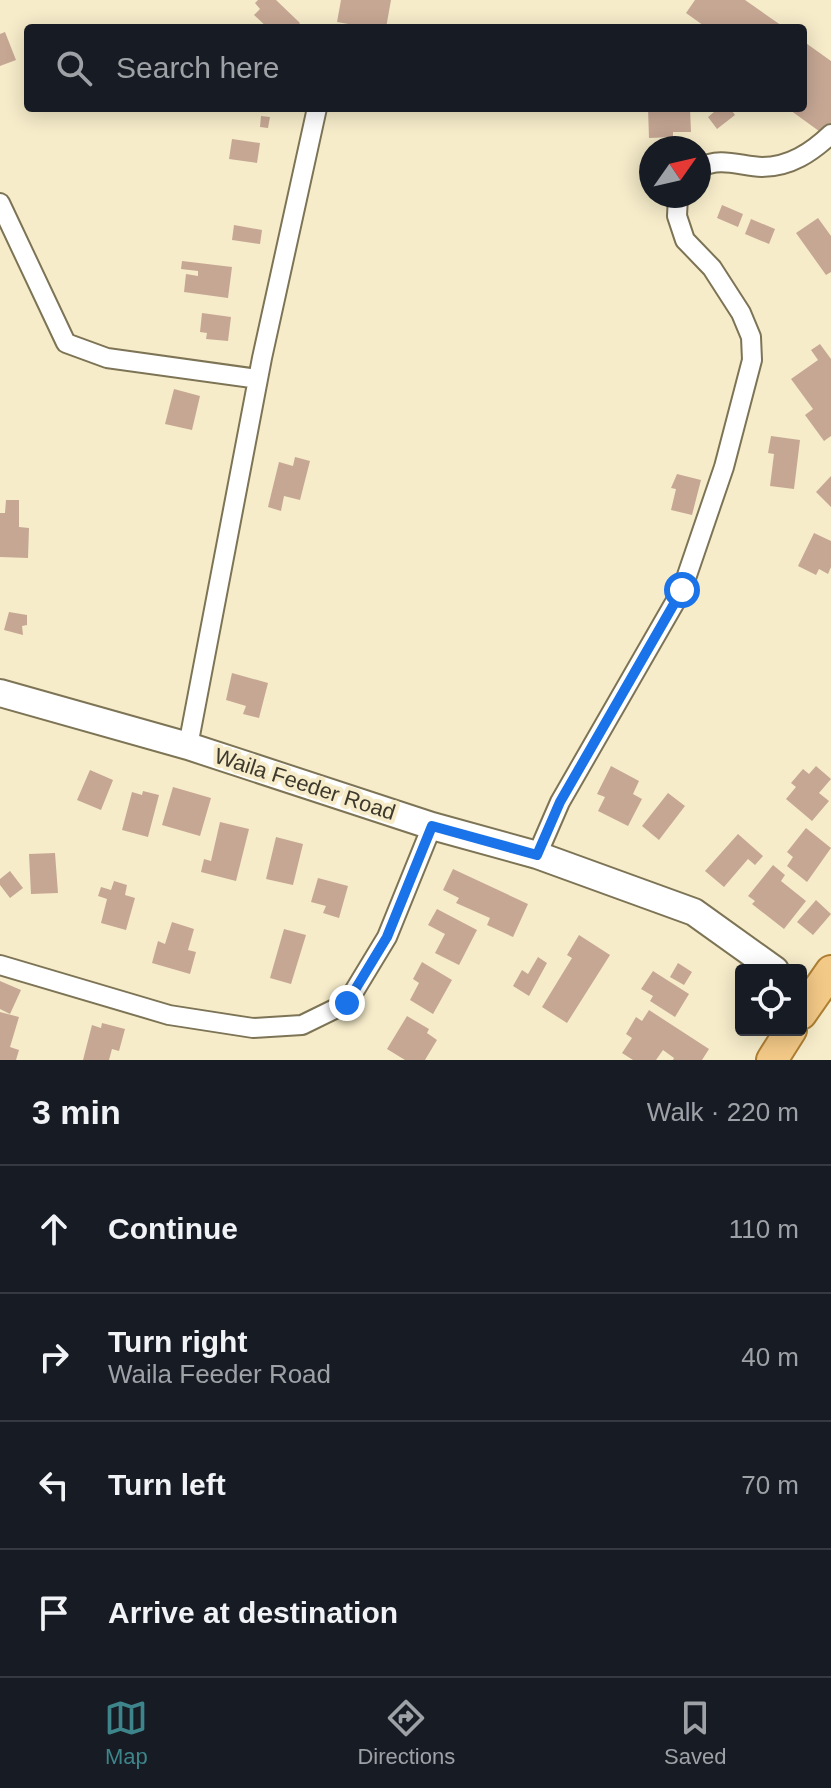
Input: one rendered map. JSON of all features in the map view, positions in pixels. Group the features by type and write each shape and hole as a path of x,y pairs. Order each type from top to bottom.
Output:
{"main road":[{"path":"807,998 831,971"},
{"path":"772,1060 787,1036"}],"street":[{"path":"188,746 258,379 316,112"},
{"path":"711,162 763,167 790,163 831,134"},
{"path":"0,203 66,343 107,358 258,379"},
{"path":"537,855 560,802 682,590 724,467 752,360 751,337 741,313 712,268 685,240 677,208"},
{"name":"Waila Feeder Road","path":"0,693 188,746 432,826 537,855 694,912 767,964"},
{"path":"0,965 169,1015 253,1028 302,1025 347,1003 387,937 432,826"}],"building":[{"path":"258,0 276,0 300,23 264,24 254,15 260,9 255,3"},
{"path":"341,0 391,0 387,24 337,22"},
{"path":"695,0 745,0 779,24 701,24 686,13"},
{"path":"5,32 16,60 0,66 0,34"},
{"path":"807,44 831,61 831,123 823,134 793,112 807,112"},
{"path":"648,112 690,112 691,132 673,132 673,136 649,136"},
{"path":"714,112 733,112 735,115 717,129 708,117"},
{"path":"261,116 270,117 268,128 260,127"},
{"path":"232,139 260,143 257,163 229,159"},
{"path":"722,205 743,214 738,227 717,218"},
{"path":"818,218 831,236 831,272 826,275 796,233"},
{"path":"751,219 775,229 769,244 745,234"},
{"path":"234,225 262,230 260,244 232,240"},
{"path":"182,261 232,267 228,298 184,292 186,274 198,276 198,271 181,269"},
{"path":"202,313 231,317 228,341 206,339 207,333 200,332"},
{"path":"820,344 831,359 831,436 824,441 805,415 813,409 791,379 818,360 811,350"},
{"path":"174,389 200,396 192,430 165,424"},
{"path":"771,436 800,440 794,489 770,486 774,454 768,453"},
{"path":"295,457 310,461 300,500 284,496 281,511 268,507 279,462 293,466"},
{"path":"677,474 701,480 692,515 671,510 676,489 671,488"},
{"path":"831,476 831,507 816,492"},
{"path":"6,500 19,500 19,527 29,528 28,558 0,557 0,513 5,513"},
{"path":"814,533 831,541 828,574 819,569 816,575 798,566"},
{"path":"9,612 27,615 27,625 22,626 23,635 4,630"},
{"path":"232,673 268,683 259,718 243,714 246,706 226,700"},
{"path":"611,766 639,781 633,794 642,799 628,826 598,811 605,797 597,794"},
{"path":"816,766 831,779 819,793 829,801 812,821 786,799 796,787 791,783 803,769 809,774"},
{"path":"90,770 113,780 101,810 77,800"},
{"path":"173,787 211,798 200,836 162,825"},
{"path":"143,791 159,795 148,837 122,830 132,792 142,795"},
{"path":"668,793 685,806 659,840 642,826"},
{"path":"220,822 249,829 236,881 201,872 204,859 211,861"},
{"path":"806,828 831,848 807,882 787,866 793,857 787,852"},
{"path":"738,834 763,856 755,865 748,859 724,887 705,871"},
{"path":"276,837 303,844 293,885 266,879"},
{"path":"55,853 58,893 31,894 29,854"},
{"path":"773,865 785,875 781,881 806,901 784,929 752,904 755,901 748,896"},
{"path":"453,869 528,904 513,937 487,925 490,918 456,903 459,898 443,890"},
{"path":"10,871 23,888 10,898 0,885 0,879"},
{"path":"318,878 348,886 339,918 323,913 326,906 311,902"},
{"path":"114,881 127,885 125,895 135,898 126,930 101,923 107,899 98,896 101,887 111,890"},
{"path":"816,900 831,914 813,935 797,922"},
{"path":"437,909 477,930 459,965 435,953 445,934 428,925"},
{"path":"172,922 194,929 188,950 196,952 190,974 152,963 158,941 165,944"},
{"path":"284,929 306,935 291,984 270,978"},
{"path":"579,935 610,955 567,1023 542,1007 572,958 567,955"},
{"path":"538,957 547,963 529,996 513,986 522,970 528,974"},
{"path":"422,962 452,980 433,1014 410,1000 419,983 413,979"},
{"path":"678,963 692,972 684,985 670,977"},
{"path":"653,971 689,994 675,1017 650,1001 653,996 641,989"},
{"path":"0,981 21,990 10,1014 0,1009"},
{"path":"649,1010 709,1049 702,1060 673,1060 663,1050 656,1060 633,1060 622,1053 632,1038 626,1034 636,1017 642,1021"},
{"path":"0,1012 19,1017 10,1047 19,1050 16,1060 0,1060"},
{"path":"407,1016 429,1029 427,1033 437,1040 425,1060 405,1060 387,1049"},
{"path":"102,1023 125,1029 119,1051 112,1049 109,1060 83,1060 92,1025 101,1028"}],"route":[{"path":"347,1003 387,937 432,826 537,855 560,802 682,590"}]}
